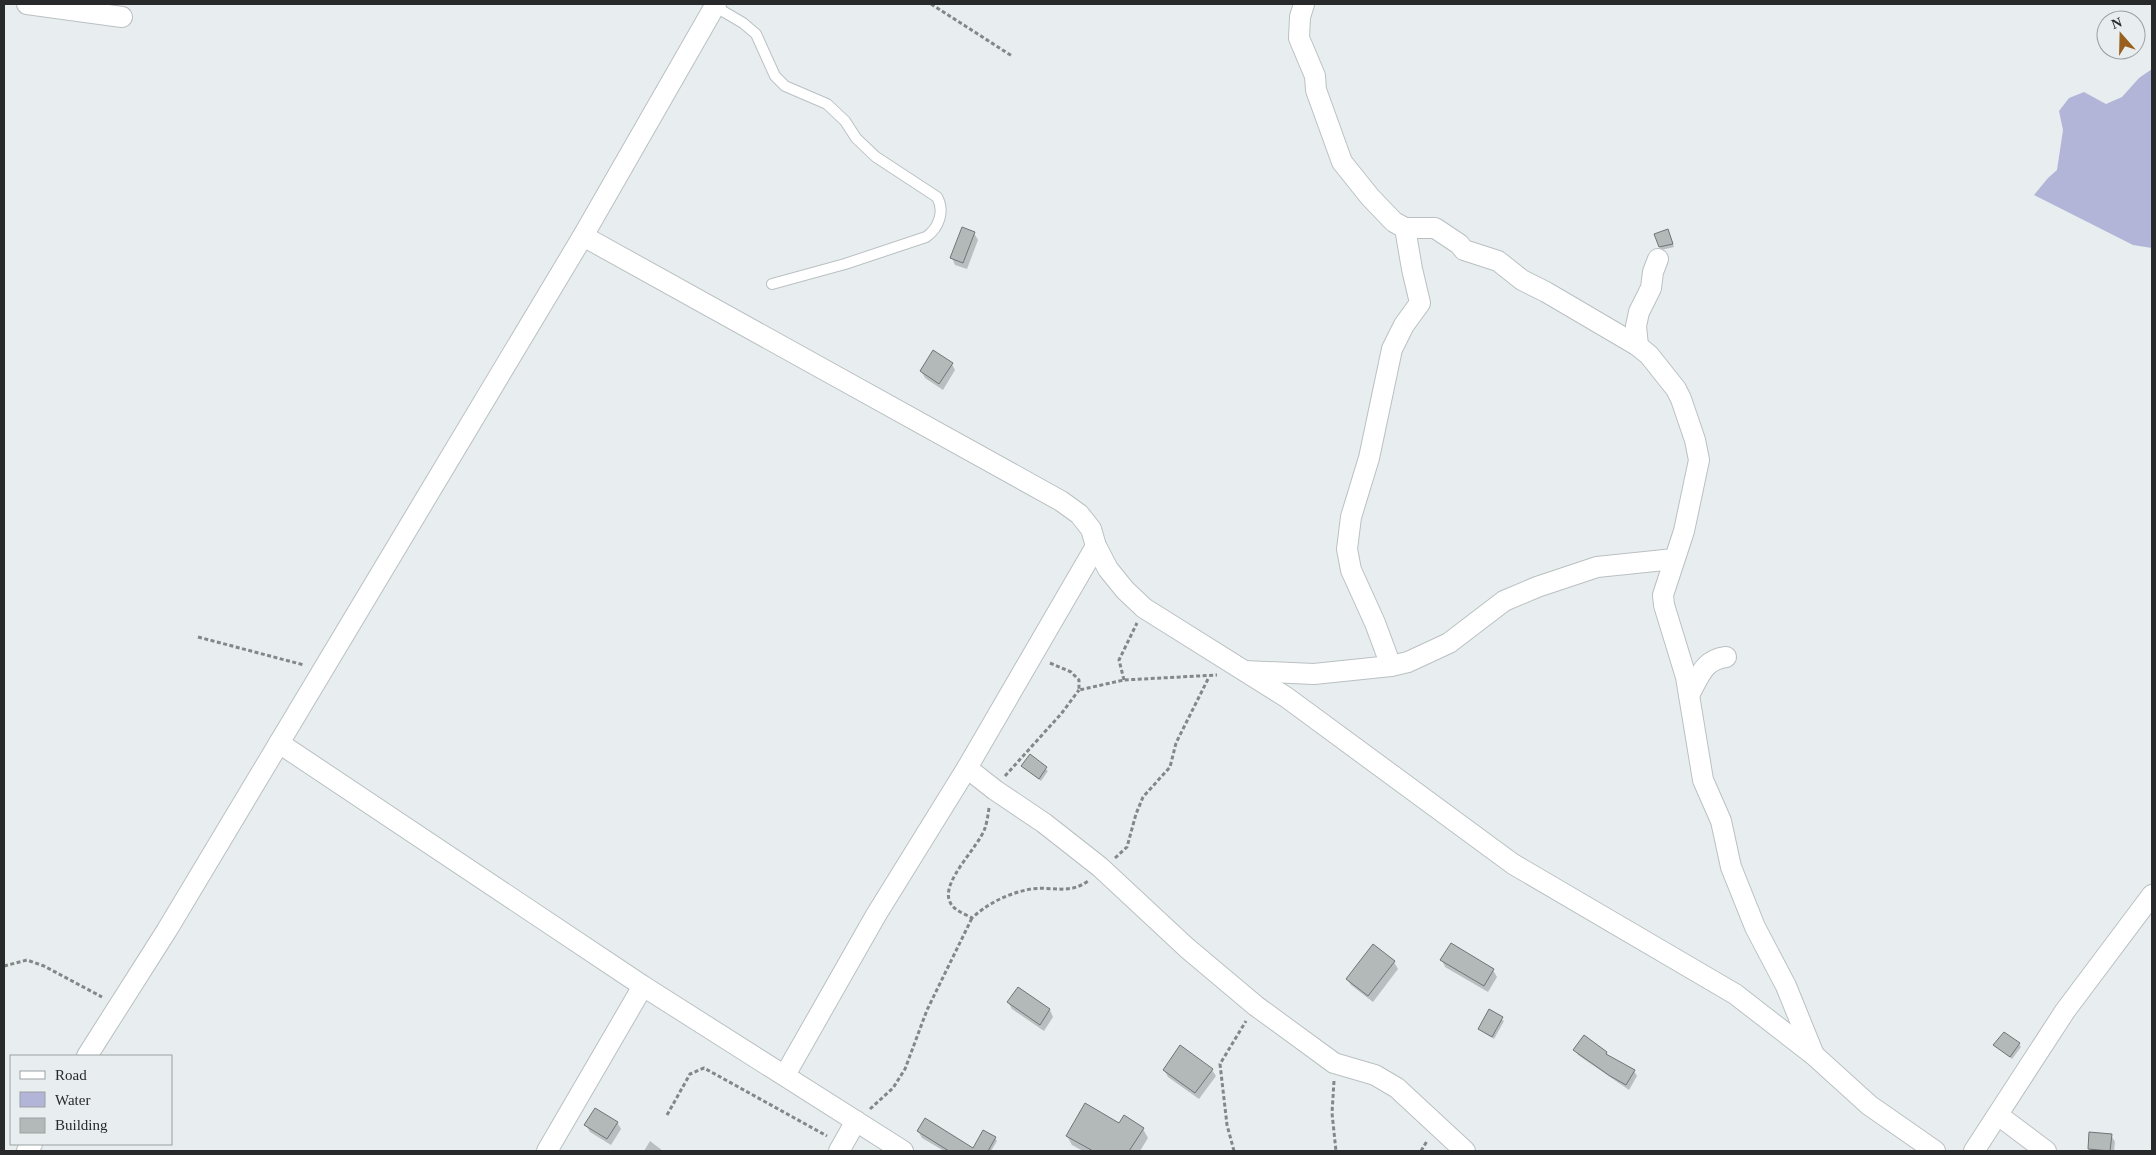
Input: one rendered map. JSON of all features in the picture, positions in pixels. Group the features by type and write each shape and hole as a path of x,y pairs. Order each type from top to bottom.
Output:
{"street":[{"path":"27,4 122,17"},
{"path":"1304,4 1300,17 1299,38 1315,76 1316,90 1342,162 1370,197 1394,222 1405,228 1435,228 1459,244 1464,250 1498,261 1522,280 1552,295 1638,346 1649,355 1676,389 1699,451 1697,474 1684,531 1663,595 1664,605 1682,663 1703,780 1721,821 1731,868 1755,927 1786,986 1815,1056"},
{"path":"88,1055 167,930 583,236 715,5"},
{"path":"1391,666 1375,623 1351,570 1347,549 1351,517 1369,458 1392,349 1404,325 1420,303 1405,228"},
{"path":"583,236 1061,501 1079,514 1091,529 1096,546 1108,569 1144,608 1286,697 1513,864 1735,994 1815,1056 1869,1105 1935,1151"},
{"path":"1638,346 1636,326 1639,312 1651,288 1653,272 1658,259"},
{"path":"785,1074 876,915 967,768 1031,654 1072,590 1096,546"},
{"path":"1244,671 1314,674 1391,666 1408,662 1449,643 1504,601 1546,584 1597,567 1674,560"},
{"path":"1689,695 1701,672 1710,661 1715,658 1726,657"},
{"path":"279,743 643,986 785,1074 903,1151"},
{"path":"967,768 995,790 1044,823 1100,867 1187,948 1256,1006 1334,1063 1375,1075 1397,1088 1465,1151"},
{"path":"1974,1151 2065,1011 2152,895"},
{"path":"547,1151 643,986"},
{"path":"1998,1115 2046,1151"},
{"path":"841,1148 856,1121"}],"lane":[{"path":"715,5 756,34 775,76 785,86 827,104 845,121 856,138 876,157 937,197 941,204 939,221 936,228 926,237 845,264 772,284"}],"path":[{"path":"931,4 1012,56"},
{"path":"1124,680 1119,660 1144,608"},
{"path":"198,637 285,661 324,668"},
{"path":"1031,654 1071,672 1079,680 1079,690 1124,680 1209,677 1244,671"},
{"path":"856,1121 893,1088 905,1069 927,1010 972,918 986,905 1030,889 1052,888 1067,890 1080,887 1092,878 1100,867 1114,859 1127,847 1143,797 1170,767 1176,743 1209,677"},
{"path":"950,904 972,918"},
{"path":"4,966 26,960 44,966 118,1006"},
{"path":"1234,1151 1227,1125 1220,1064 1256,1006"},
{"path":"1334,1063 1332,1113 1336,1151"},
{"path":"667,1115 690,1074 704,1068 841,1148"}],"water":[{"path":"2152,69 2152,248 2133,245 2034,195 2057,170 2063,130 2059,111 2069,98 2084,92 2106,104 2122,97 2139,78"}],"building":[{"path":"962,227 975,232 963,263 950,258"},
{"path":"1668,229 1673,244 1659,247 1654,234"},
{"path":"933,350 953,363 939,384 920,371"},
{"path":"1030,754 1047,767 1039,779 1021,766"},
{"path":"1451,943 1494,969 1484,986 1440,960"},
{"path":"1373,944 1395,961 1368,996 1346,979"},
{"path":"1018,987 1050,1009 1040,1025 1007,1002"},
{"path":"1489,1009 1503,1017 1492,1037 1478,1029"},
{"path":"2004,1032 2020,1043 2010,1057 1993,1045"},
{"path":"1584,1035 1607,1052 1606,1054 1635,1070 1626,1085 1573,1050"},
{"path":"1180,1045 1213,1069 1195,1093 1163,1070"},
{"path":"1085,1103 1119,1123 1124,1115 1144,1128 1129,1151 1093,1151 1066,1136"},
{"path":"595,1108 618,1122 607,1139 584,1125"},
{"path":"925,1118 973,1148 983,1130 996,1137 988,1151 949,1151 917,1131"},
{"path":"2089,1132 2112,1134 2110,1151 2088,1149"}]}
